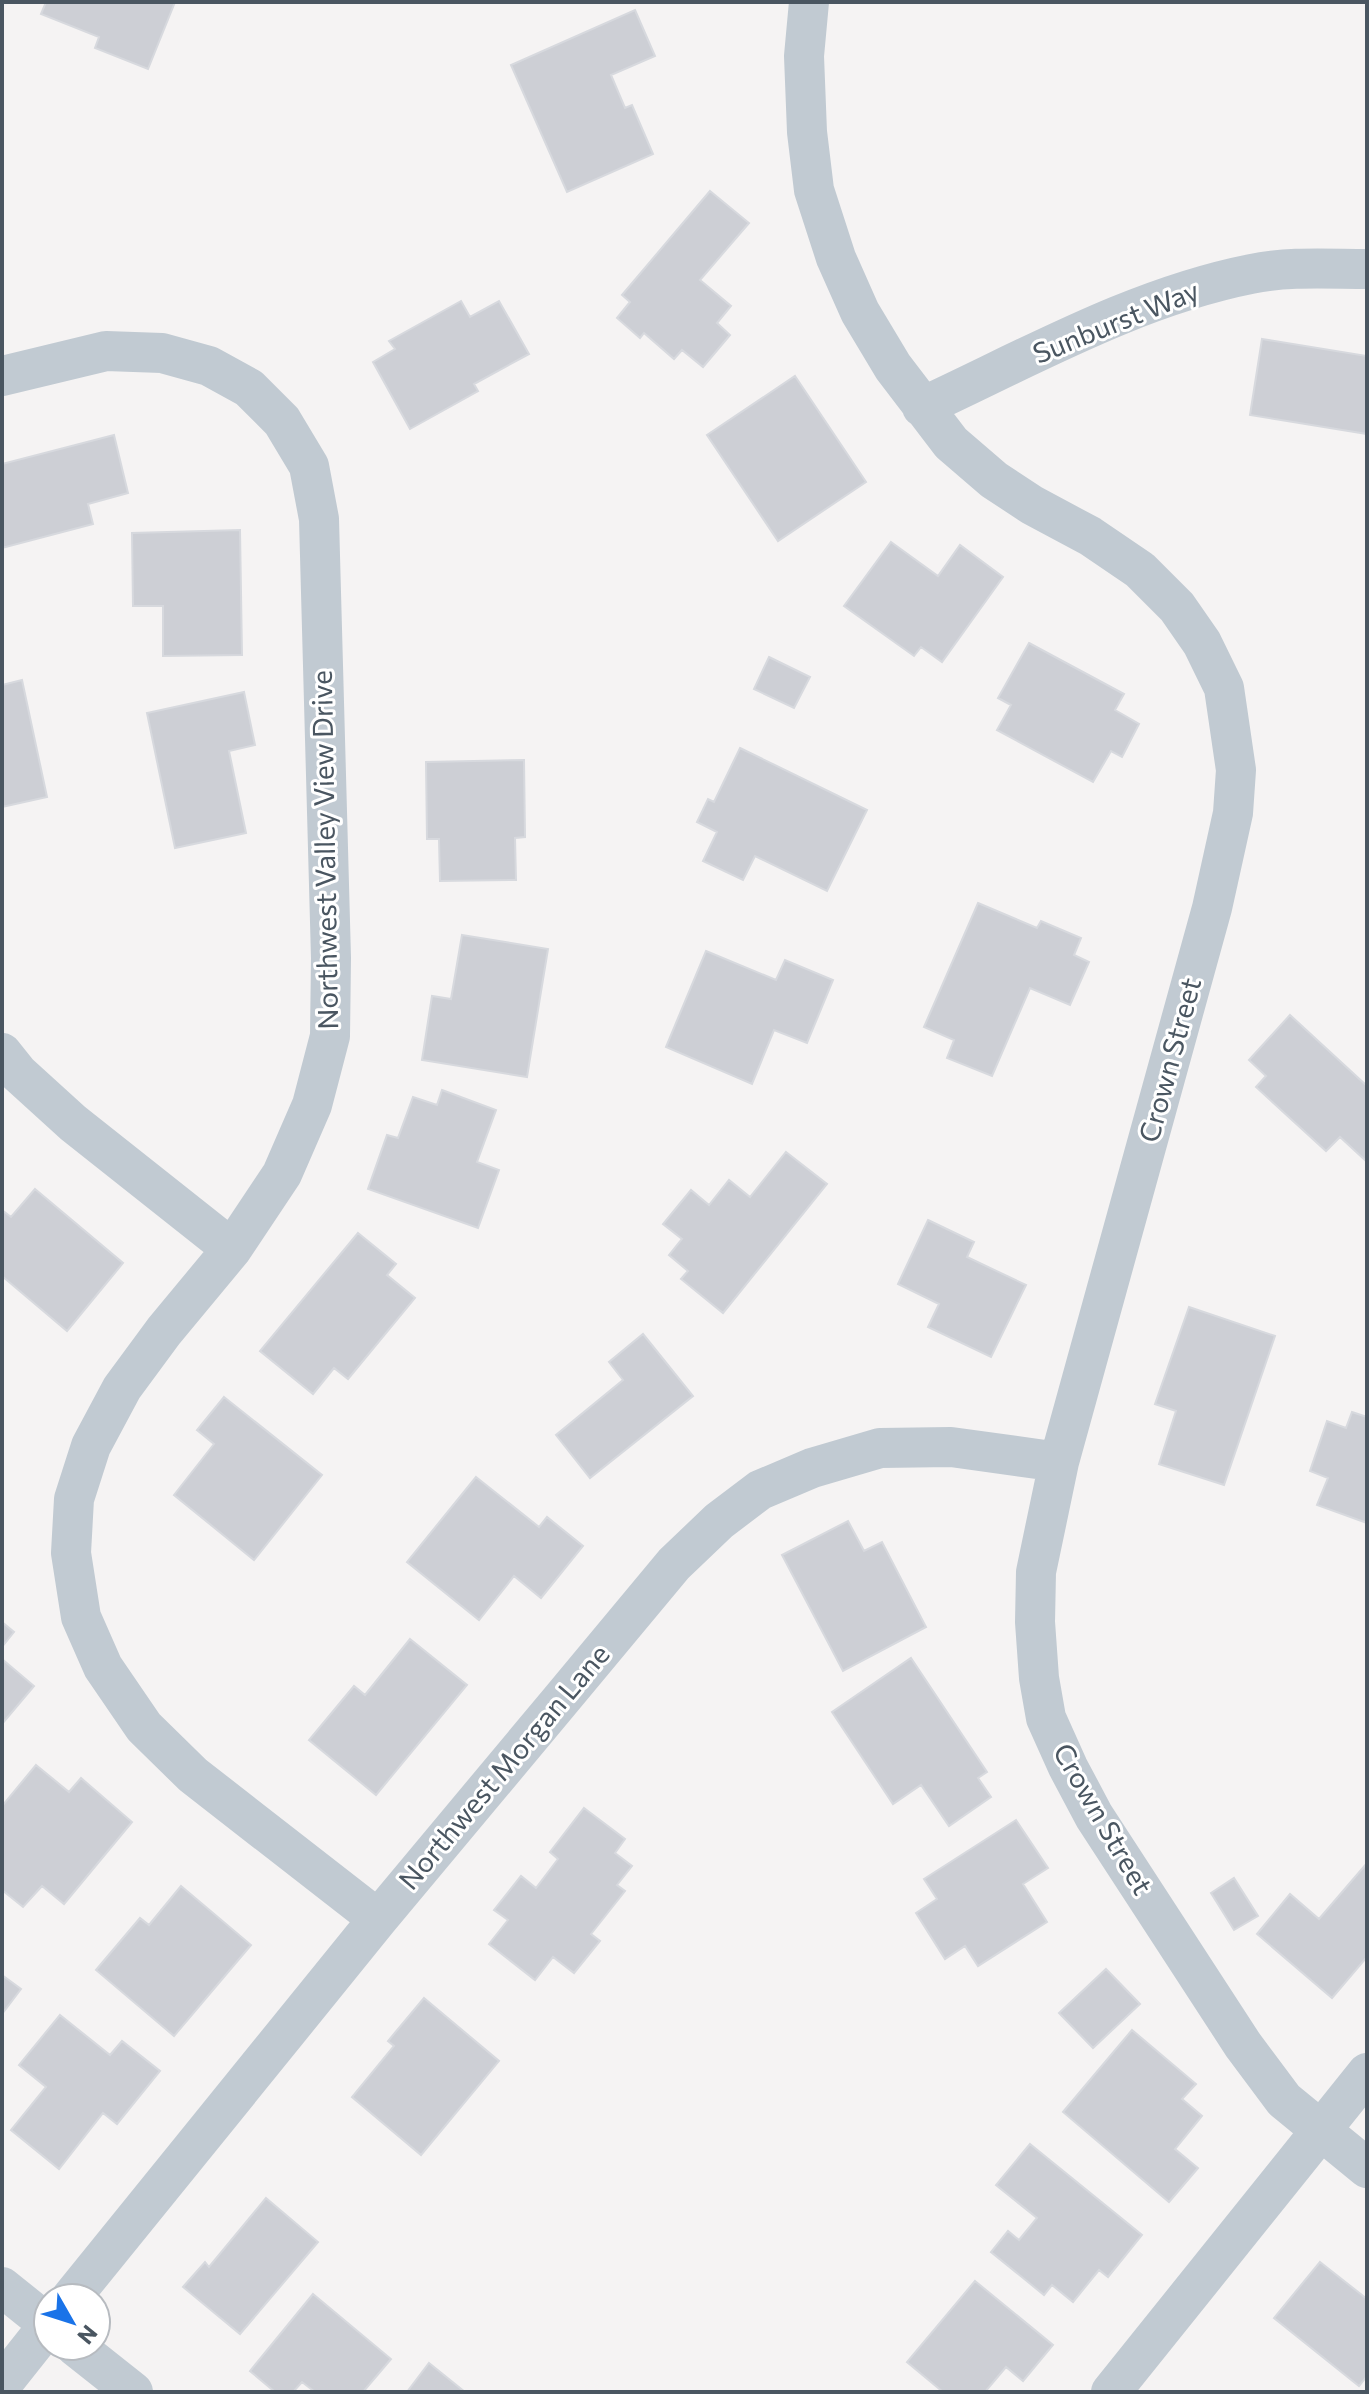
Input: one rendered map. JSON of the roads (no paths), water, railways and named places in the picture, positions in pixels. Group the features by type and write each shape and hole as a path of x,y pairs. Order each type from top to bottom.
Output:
{"street":[{"name":"Crown Street","path":"809,2 804,56 807,132 814,190 836,258 860,312 922,407 951,443 994,480 1032,505 1090,536 1140,570 1177,607 1202,643 1224,688 1236,770 1233,813 1212,908 1059,1462 1036,1572 1035,1622 1039,1678 1046,1718 1094,1816 1243,2045 1284,2100 1367,2168"},
{"name":"Sunburst Way","path":"922,407 1122,314 1182,291 1253,273 1367,269"},
{"name":"Northwest Valley View Drive","path":"2,376 106,351 162,353 209,366 249,388 282,421 309,466 320,535 331,958 330,1036 312,1105 282,1174 232,1249 164,1331 122,1388 91,1446 74,1499 71,1553 81,1617 103,1667 144,1727 193,1775 378,1919"},
{"path":"2,1053 18,1073 73,1123 232,1249"},
{"name":"Northwest Morgan Lane","path":"84,2282 378,1919 674,1564 719,1521 760,1490 812,1468 880,1448 951,1447 1059,1462"},
{"path":"1111,2392 1367,2073"},
{"path":"2,2287 32,2312"},
{"path":"2,2384 32,2346"},
{"path":"95,2362 133,2392"}]}
